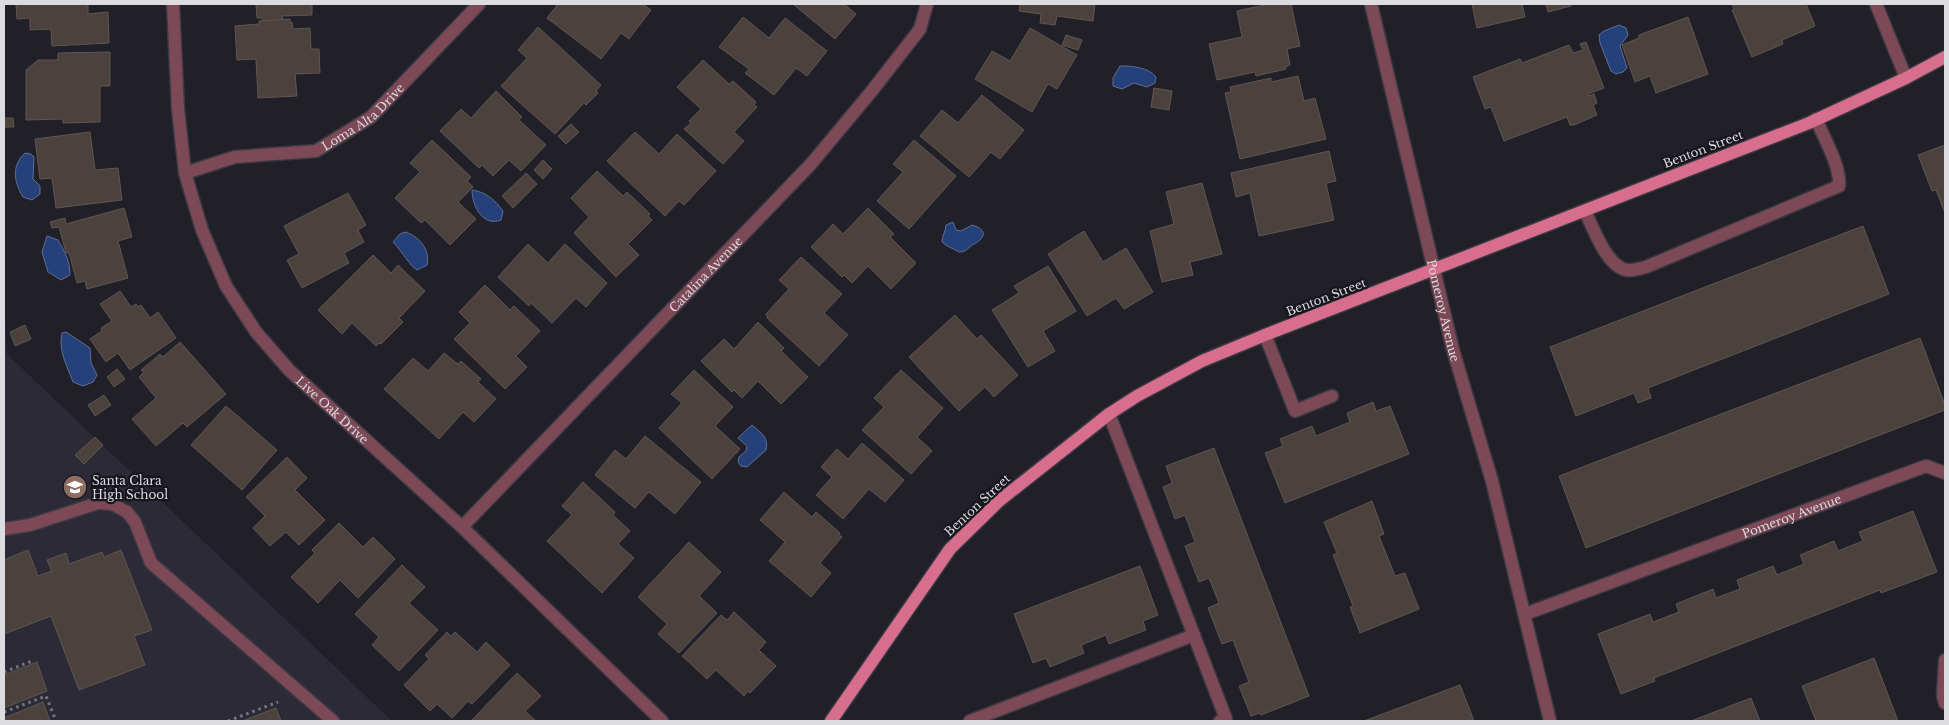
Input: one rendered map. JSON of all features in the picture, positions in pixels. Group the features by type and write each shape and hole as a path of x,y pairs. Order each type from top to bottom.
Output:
{"main road":[{"name":"Benton Street","path":"831,721 950,549 999,501 1109,414 1137,396 1202,361 1265,335 1816,120 1906,78 1945,57"}],"street":[{"name":"Live Oak Drive","path":"173,4 178,109 185,173 202,230 226,286 256,332 290,370 462,526 662,721"},
{"name":"Loma Alta Drive","path":"185,173 235,157 316,151 371,117 479,4"},
{"name":"Catalina Avenue","path":"462,526 812,164 920,29 928,4"},
{"name":"Pomeroy Avenue","path":"1371,4 1453,350 1492,481 1550,721"},
{"path":"1876,4 1906,78"},
{"path":"1585,211 1609,258 1616,266 1628,271 1646,267 1839,186 1840,178 1816,120"},
{"path":"1265,335 1295,411 1332,396"},
{"path":"1109,414 1226,719 1220,721"},
{"name":"Pomeroy Avenue","path":"1525,614 1926,466 1945,472"},
{"path":"4,529 30,525 98,502 112,504 127,512 135,522 151,563 333,721"},
{"path":"970,721 1194,635"},
{"path":"1945,660 1943,696 1945,703"}],"path":[{"path":"4,672 32,661"},
{"path":"4,712 46,696 56,721"},
{"path":"228,721 286,699"}],"shaded area":[{"name":"Santa Clara High School","path":"4,305 7,354 392,721 4,721"}],"water":[{"path":"1619,25 1626,28 1628,35 1620,46 1627,68 1623,72 1616,74 1611,71 1600,43 1599,35"},
{"path":"1120,66 1135,67 1149,71 1156,77 1155,83 1147,87 1134,83 1122,89 1113,86 1113,78"},
{"path":"25,153 31,154 34,157 33,179 40,186 40,194 32,200 23,197 15,174 18,163"},
{"path":"472,190 490,197 497,203 503,211 501,220 489,221 480,214 474,202"},
{"path":"953,222 956,230 961,231 972,225 981,229 983,235 976,243 966,250 959,252 942,242 946,225"},
{"path":"406,232 420,241 426,250 427,265 417,270 393,242 400,234"},
{"path":"47,236 58,240 68,261 70,275 61,280 48,272 42,252"},
{"path":"66,332 90,348 91,363 97,375 93,382 83,386 73,382 61,346 62,333"},
{"path":"752,425 765,438 766,450 747,467 741,466 738,462 739,457 746,451 747,446 738,438"}],"building":[{"path":"16,4 88,4 88,14 108,12 109,43 52,46 51,29 30,30 30,18 17,19"},
{"path":"256,4 312,4 312,15 282,16 283,20 262,21 262,18 257,18"},
{"path":"558,4 643,4 651,10 629,39 621,33 601,59 547,18"},
{"path":"793,4 844,4 856,14 835,39"},
{"path":"1020,4 1095,4 1093,21 1057,16 1055,25 1040,23 1041,14 1019,11"},
{"path":"1269,4 1291,4 1300,46 1287,49 1290,65 1285,67 1286,69 1256,76 1255,72 1217,80 1209,44 1242,37 1237,11"},
{"path":"1472,4 1522,4 1525,17 1477,28"},
{"path":"1546,4 1570,4 1571,6 1548,12"},
{"path":"1732,4 1806,4 1815,26 1782,40 1783,44 1752,57 1732,10 1734,9"},
{"path":"743,17 769,38 785,18 827,51 807,76 796,68 774,95 745,73 749,69 719,47"},
{"path":"1688,17 1708,74 1656,93 1650,76 1635,82 1622,45 1639,38 1639,35"},
{"path":"290,19 293,29 310,28 311,49 319,49 320,73 295,74 297,96 258,98 256,59 237,60 235,26 259,24 259,21"},
{"path":"538,27 601,85 596,91 598,93 586,105 584,103 555,134 501,86 527,58 518,50"},
{"path":"1030,28 1077,55 1057,89 1048,84 1032,112 975,79 992,51 1010,61"},
{"path":"1066,35 1082,40 1078,50 1062,45"},
{"path":"1586,42 1604,88 1588,94 1589,96 1594,94 1597,103 1593,105 1597,115 1574,125 1570,125 1567,117 1504,141 1491,107 1485,109 1473,77 1520,59 1522,63 1569,45 1573,53 1583,50 1580,44"},
{"path":"110,52 110,86 100,86 100,122 63,123 63,119 26,120 26,70 38,60 58,60 58,53"},
{"path":"703,60 729,84 733,81 756,102 754,105 757,107 734,132 744,141 723,164 684,129 701,109 677,87"},
{"path":"1298,76 1304,101 1315,98 1326,139 1240,159 1225,93 1231,92 1230,87 1271,78 1271,82"},
{"path":"1154,88 1172,91 1169,110 1151,107"},
{"path":"496,91 522,117 519,120 546,145 521,171 509,160 493,176 482,165 479,168 440,131 461,109 471,118"},
{"path":"982,95 1024,130 1000,159 991,152 969,177 920,136 942,110 958,123"},
{"path":"4,118 13,118 14,127 4,127"},
{"path":"571,124 579,132 566,144 558,136"},
{"path":"90,132 95,170 118,168 122,200 56,208 52,178 40,179 35,139"},
{"path":"635,132 659,154 677,134 716,171 684,205 679,201 665,216 607,161"},
{"path":"432,140 471,177 467,181 473,187 458,202 476,219 450,245 425,220 421,223 395,198 420,172 410,163"},
{"path":"914,140 956,176 909,229 877,201 903,172 893,164"},
{"path":"1945,145 1945,213 1936,190 1932,191 1918,155"},
{"path":"1329,151 1336,181 1326,183 1334,220 1259,236 1250,193 1236,197 1231,173"},
{"path":"543,160 552,169 543,179 534,170"},
{"path":"597,171 623,196 627,192 650,214 648,216 652,220 628,244 639,255 616,277 574,233 589,217 571,198"},
{"path":"526,173 537,184 513,208 502,196"},
{"path":"1202,183 1222,254 1190,262 1193,275 1162,282 1150,231 1174,224 1166,192"},
{"path":"348,193 366,225 358,230 364,242 344,253 349,263 302,288 287,260 299,254 284,226"},
{"path":"124,208 132,237 118,241 128,278 87,289 85,281 77,283 69,253 66,253 59,227 52,228 50,222 65,218 66,224"},
{"path":"868,208 894,234 890,237 916,263 891,289 868,266 852,283 844,275 842,277 811,247 833,224 843,234"},
{"path":"1863,226 1889,294 1648,388 1651,398 1638,403 1634,393 1576,416 1550,347"},
{"path":"1084,231 1103,262 1126,248 1153,292 1124,309 1116,298 1087,316 1048,254"},
{"path":"528,244 548,263 565,244 607,283 586,307 576,298 552,323 531,303 529,306 498,277"},
{"path":"373,255 391,273 398,265 425,291 399,318 403,322 381,344 379,343 376,346 352,323 342,334 318,310"},
{"path":"801,257 842,294 824,313 848,335 819,366 768,319 766,314 789,289 779,280"},
{"path":"1048,266 1076,311 1043,331 1055,351 1028,367 992,310 1019,293 1014,286"},
{"path":"485,285 510,310 514,306 540,331 516,356 527,367 505,389 454,339 470,323 459,312"},
{"path":"120,291 131,307 136,304 138,307 141,305 150,318 158,312 176,338 130,370 118,353 106,362 90,339 102,331 101,328 112,321 100,304"},
{"path":"955,315 977,339 981,335 1018,375 994,397 985,387 959,411 909,357"},
{"path":"758,322 784,348 781,351 808,377 781,404 758,381 742,398 734,390 732,392 701,361 724,339 734,349"},
{"path":"25,325 31,339 15,346 10,332"},
{"path":"1920,338 1945,405 1945,410 1586,548 1559,476"},
{"path":"180,342 226,394 187,427 183,423 156,446 132,419 156,398 139,377 144,372 141,370 160,354 163,357"},
{"path":"444,353 458,364 461,361 481,379 478,382 496,399 474,422 463,412 439,439 384,389 413,358 428,371"},
{"path":"117,369 125,379 114,387 107,377"},
{"path":"694,370 733,407 715,426 740,449 712,479 659,428 682,403 671,394"},
{"path":"901,370 943,408 917,437 932,451 911,474 862,430 884,407 874,398"},
{"path":"104,395 111,405 95,416 88,405"},
{"path":"1373,402 1376,411 1390,406 1409,454 1285,503 1265,453 1283,446 1280,439 1312,426 1316,436 1350,422 1347,413"},
{"path":"226,406 277,450 242,490 191,445"},
{"path":"645,436 701,482 675,514 649,492 635,508 595,475 615,450 626,459"},
{"path":"95,437 103,445 84,464 75,455"},
{"path":"862,443 904,480 885,502 869,489 843,519 816,495 832,477 821,467 837,449 848,459"},
{"path":"1214,448 1309,696 1261,715 1260,713 1251,716 1239,686 1249,682 1233,640 1222,644 1208,608 1219,603 1209,578 1199,582 1185,546 1195,542 1185,515 1175,519 1163,487 1172,483 1166,466"},
{"path":"287,457 307,478 295,490 325,520 299,545 286,532 270,546 253,528 265,516 246,497"},
{"path":"583,482 615,512 613,515 630,531 618,544 634,558 602,593 547,541 572,515 562,506"},
{"path":"784,492 812,517 816,512 842,537 820,563 831,573 811,597 769,561 785,542 760,520"},
{"path":"1372,501 1384,534 1379,536 1395,576 1405,573 1419,609 1360,633 1350,607 1353,606 1333,555 1337,553 1324,522"},
{"path":"1913,511 1937,572 1881,593 1880,590 1654,678 1655,681 1621,694 1598,634 1650,614 1653,622 1679,612 1676,604 1713,589 1716,598 1740,589 1737,580 1773,566 1777,575 1804,564 1800,555 1834,541 1838,551 1863,541 1859,532"},
{"path":"339,523 363,547 373,537 395,559 358,598 340,580 318,603 291,577 315,553 312,550"},
{"path":"689,542 721,572 699,596 717,613 679,653 658,634 667,624 638,597"},
{"path":"28,550 38,576 52,571 47,560 66,553 69,564 102,552 104,557 121,550 152,630 134,636 145,665 79,690 51,616 4,634 4,560"},
{"path":"402,565 425,587 409,603 438,630 399,671 372,645 379,637 355,614"},
{"path":"1140,566 1158,615 1143,621 1146,630 1109,644 1106,635 1081,645 1084,653 1050,667 1046,658 1033,663 1014,614"},
{"path":"734,612 766,642 759,650 776,666 750,693 748,691 744,696 716,670 707,679 682,656 721,615 727,620"},
{"path":"447,632 451,636 455,632 477,652 486,642 510,665 472,704 468,701 452,718 437,704 430,711 404,685 429,659 425,655"},
{"path":"1874,658 1898,721 1816,721 1802,686"},
{"path":"37,662 47,691 4,708 4,675"},
{"path":"517,673 541,696 525,711 536,721 471,721"},
{"path":"1460,685 1474,721 1364,721"},
{"path":"1751,698 1760,721 1691,721"},
{"path":"43,702 50,721 4,721 4,718"},
{"path":"276,708 281,721 242,721"}],"place":[{"name":"Santa Clara High School","path":"75,487"}]}
